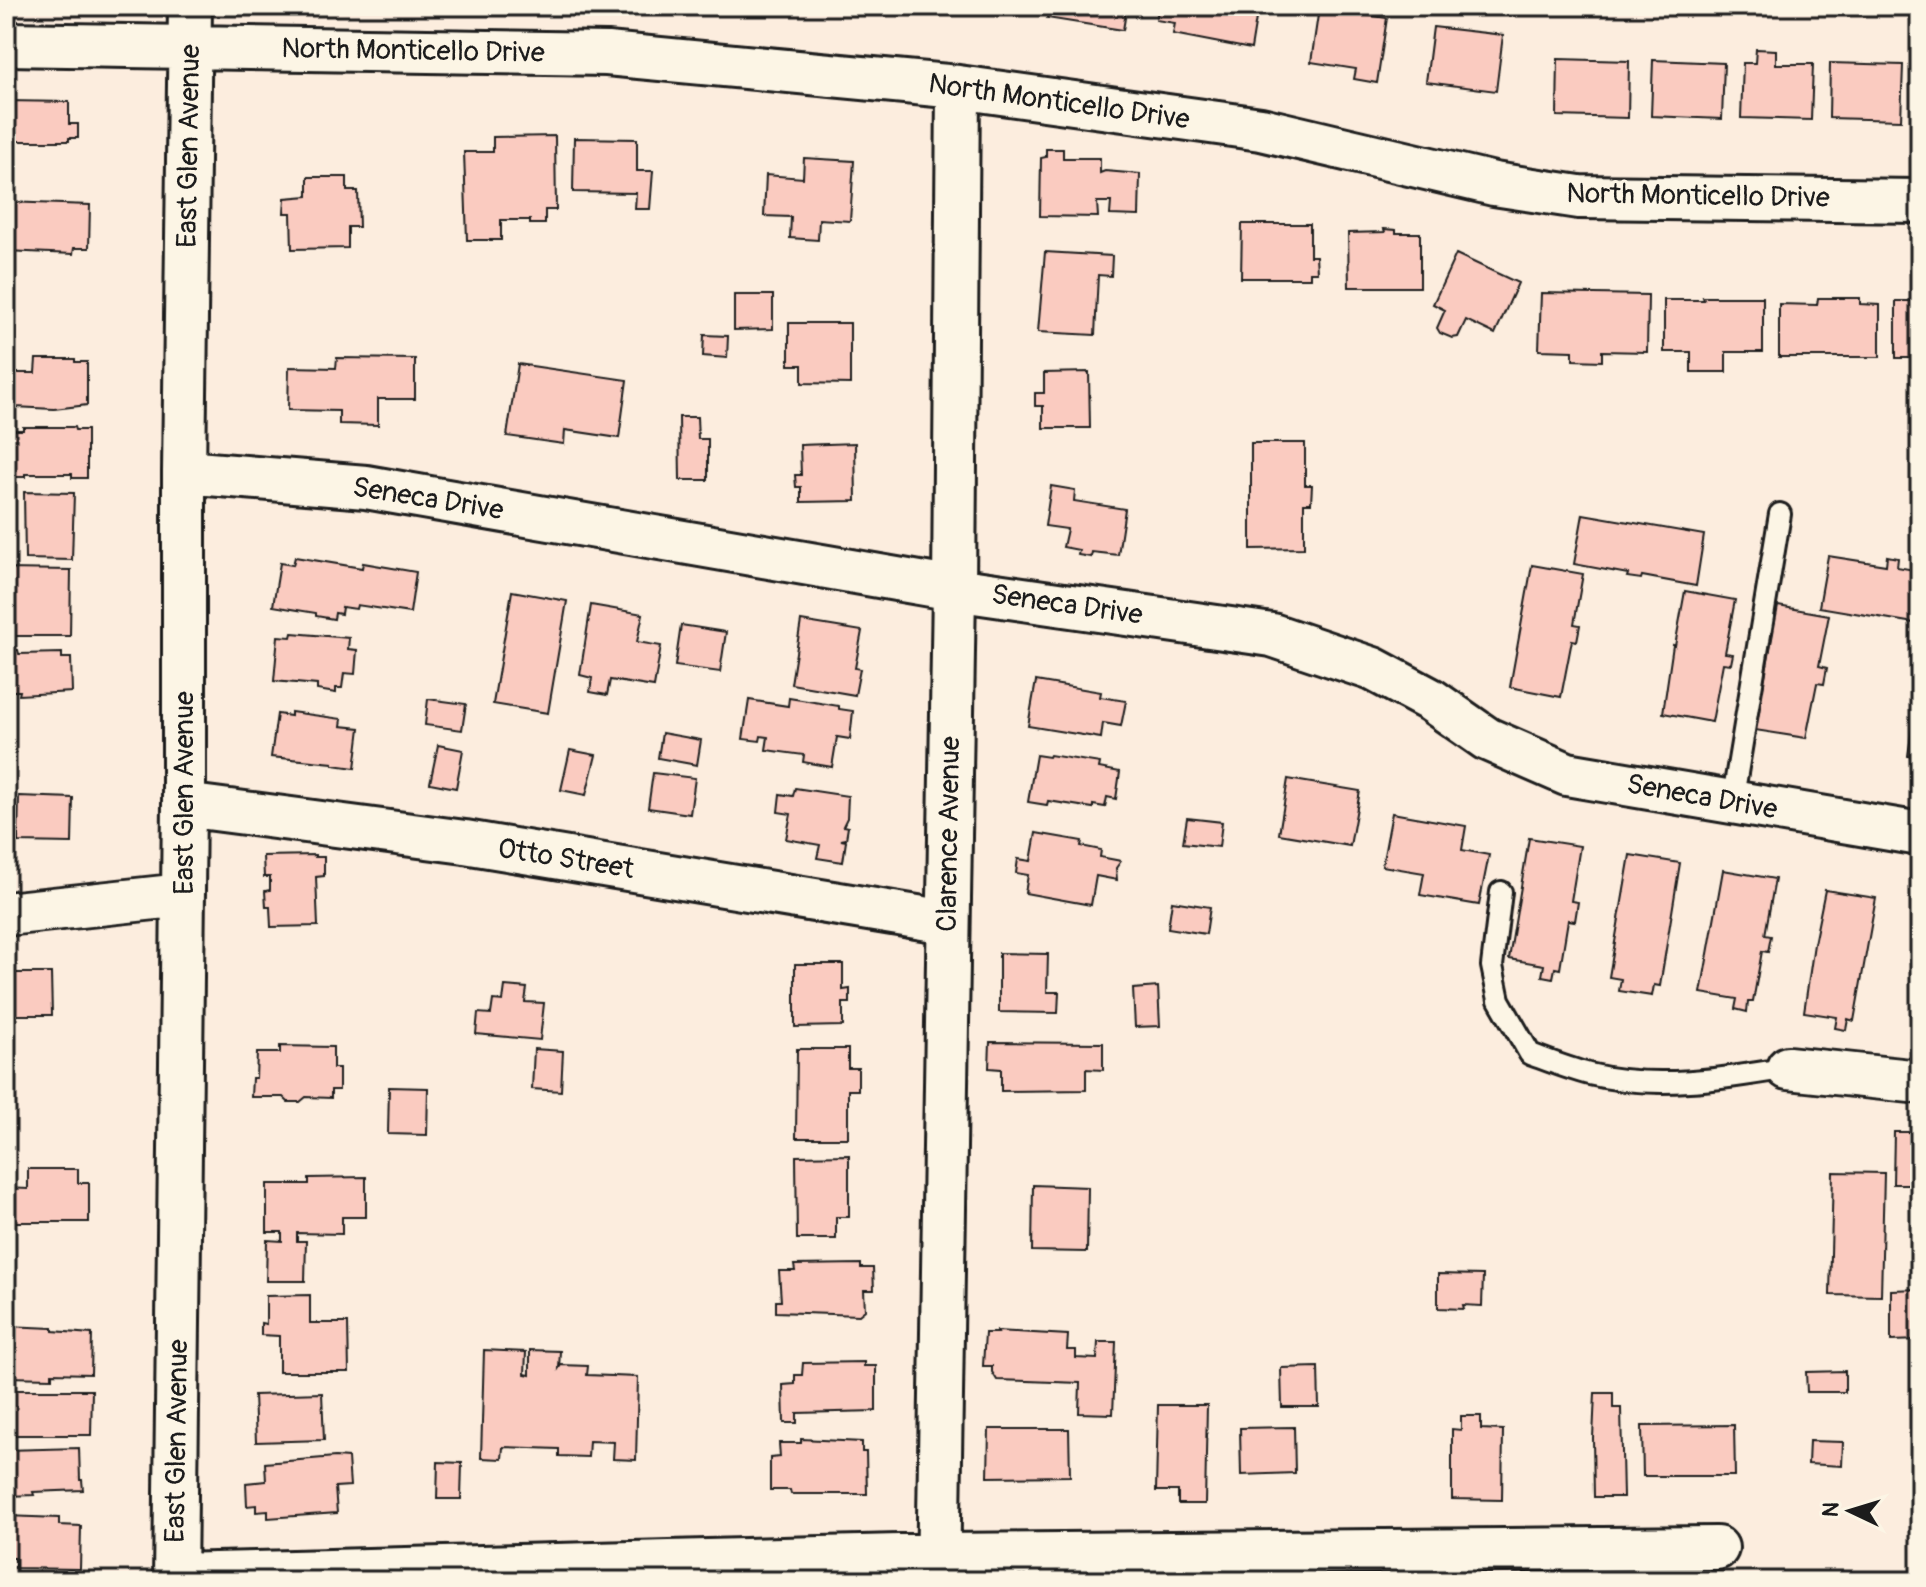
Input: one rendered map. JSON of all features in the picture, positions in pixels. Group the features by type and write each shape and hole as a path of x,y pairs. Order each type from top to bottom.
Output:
{"street":[{"name":"East Glen Avenue","path":"175,1578 190,6"},
{"name":"North Monticello Drive","path":"6,44 607,54 958,87 1261,129 1494,184 1579,197 1920,201"},
{"name":"Clarence Avenue","path":"938,1568 954,589 958,87"},
{"name":"Seneca Drive","path":"184,472 366,487 954,589 1272,635 1373,669 1431,700 1487,739 1567,774 1920,834"},
{"name":"Otto Street","path":"184,805 465,842 947,922"},
{"path":"6,914 183,895"},
{"path":"1788,1068 1920,1082"},
{"path":"175,1578 938,1568 1717,1548"}],"lane":[{"path":"1732,803 1780,514"},
{"path":"1501,892 1492,966 1499,1000 1530,1054 1592,1074 1663,1082 1716,1080 1788,1068"}],"building":[{"path":"1049,6 1127,6 1123,30 1047,18"},
{"path":"1159,6 1258,6 1251,49 1173,34 1175,23 1156,20"},
{"path":"1319,8 1387,18 1377,83 1354,79 1356,69 1311,62"},
{"path":"1433,27 1503,35 1496,91 1426,82"},
{"path":"1756,49 1776,50 1776,64 1813,64 1811,120 1741,118 1743,63 1755,63"},
{"path":"1558,59 1629,61 1628,118 1557,116"},
{"path":"1653,60 1724,63 1722,119 1651,116"},
{"path":"1830,63 1903,65 1901,120 1829,118"},
{"path":"6,101 69,102 69,124 78,124 78,138 69,138 69,141 6,141"},
{"path":"555,136 556,210 545,210 545,224 530,224 530,220 501,220 501,240 467,240 464,152 493,152 493,137"},
{"path":"574,138 637,139 637,171 653,171 650,209 635,209 636,193 573,192"},
{"path":"1046,149 1063,149 1063,158 1100,158 1100,173 1140,174 1139,216 1110,215 1111,202 1097,202 1098,217 1040,216 1041,158 1046,157"},
{"path":"804,158 854,161 850,221 819,219 818,240 790,238 791,217 764,216 766,175 803,178"},
{"path":"308,177 347,177 347,191 358,191 359,227 348,227 348,248 292,249 291,213 284,213 285,198 308,196"},
{"path":"6,202 90,205 89,248 74,248 73,254 6,251"},
{"path":"1242,224 1310,224 1310,256 1316,256 1317,272 1310,272 1310,278 1241,278"},
{"path":"1384,229 1396,230 1396,233 1420,233 1420,287 1349,287 1348,233 1385,232"},
{"path":"1045,252 1112,256 1111,276 1098,275 1095,335 1038,332"},
{"path":"1456,254 1518,283 1495,334 1466,320 1458,337 1440,333 1437,328 1445,310 1433,304"},
{"path":"1541,293 1648,295 1647,352 1602,351 1602,361 1573,360 1573,351 1539,350"},
{"path":"734,295 773,295 773,329 734,330"},
{"path":"1703,297 1763,297 1763,352 1726,352 1726,372 1691,372 1691,352 1664,352 1664,300 1704,300"},
{"path":"1818,298 1860,298 1860,304 1880,305 1880,357 1779,357 1779,304 1817,305"},
{"path":"1896,301 1920,301 1920,358 1896,358"},
{"path":"789,323 850,323 850,384 802,383 802,365 789,365"},
{"path":"704,335 728,336 727,358 703,356"},
{"path":"337,358 415,359 415,399 378,399 378,425 339,424 339,411 288,410 289,367 336,368"},
{"path":"36,359 87,362 87,405 54,409 15,407 15,373 35,373"},
{"path":"518,364 627,380 619,438 565,430 564,444 507,436"},
{"path":"1089,372 1090,428 1043,428 1043,406 1035,406 1035,393 1044,393 1044,373"},
{"path":"679,417 697,417 698,439 708,439 708,480 680,480"},
{"path":"23,427 87,430 87,478 72,478 72,474 9,477 9,430 23,430"},
{"path":"855,443 856,501 801,502 801,487 796,487 795,475 801,475 800,445"},
{"path":"1251,443 1305,443 1305,485 1312,485 1311,503 1304,503 1304,548 1251,549"},
{"path":"1051,486 1075,490 1074,501 1125,509 1118,555 1092,552 1091,557 1078,555 1079,550 1063,547 1067,529 1045,526"},
{"path":"24,492 74,493 72,560 25,559"},
{"path":"1583,514 1704,535 1696,586 1642,576 1641,579 1627,577 1628,574 1574,564"},
{"path":"1828,556 1886,565 1887,556 1898,558 1897,567 1920,571 1920,624 1819,607"},
{"path":"295,557 362,568 363,563 416,572 410,613 357,605 356,609 342,607 341,614 335,613 334,619 273,606 280,563 293,565"},
{"path":"1532,565 1583,574 1574,624 1580,625 1577,641 1572,640 1561,697 1510,687"},
{"path":"6,569 71,570 70,636 6,636"},
{"path":"512,591 567,601 548,713 493,704"},
{"path":"1685,591 1735,600 1725,653 1733,654 1731,664 1723,663 1712,722 1663,713"},
{"path":"591,605 643,614 637,642 661,646 654,687 610,680 607,695 590,692 592,678 580,675"},
{"path":"1778,606 1829,615 1819,666 1827,668 1824,684 1817,683 1806,738 1755,730"},
{"path":"801,621 862,631 855,668 860,669 855,695 791,684"},
{"path":"681,625 726,632 720,672 675,666"},
{"path":"292,633 349,638 348,649 357,650 355,674 344,673 342,688 336,688 336,693 317,690 317,685 274,681 278,636 291,637"},
{"path":"6,650 18,650 19,654 62,653 62,658 71,658 72,692 19,695 20,691 6,691"},
{"path":"1036,681 1101,692 1100,697 1126,701 1121,726 1103,723 1101,738 1028,726"},
{"path":"1920,687 1920,758 1908,756"},
{"path":"789,698 853,711 850,739 837,737 832,767 803,762 804,755 766,750 768,737 761,736 760,741 743,739 749,700 788,706"},
{"path":"428,699 466,704 462,730 425,725"},
{"path":"291,712 342,719 341,726 360,728 355,768 271,757 277,714 291,716"},
{"path":"662,733 701,740 697,765 658,758"},
{"path":"438,745 463,750 456,788 430,783"},
{"path":"570,750 596,755 586,795 561,790"},
{"path":"1036,755 1100,763 1099,768 1120,772 1116,799 1107,797 1105,807 1093,805 1093,808 1048,801 1047,805 1028,802"},
{"path":"653,773 695,778 690,814 648,808"},
{"path":"1288,779 1360,791 1350,846 1279,834"},
{"path":"795,788 848,796 847,818 843,826 848,827 846,839 841,840 846,841 843,862 817,858 820,845 786,839 791,814 778,812 780,794 793,796"},
{"path":"19,796 73,798 72,843 18,842"},
{"path":"1392,813 1466,826 1462,850 1489,855 1479,905 1420,895 1424,873 1382,866"},
{"path":"1187,818 1222,822 1219,847 1183,843"},
{"path":"1036,833 1082,841 1081,846 1101,850 1100,857 1121,861 1116,868 1117,880 1096,876 1091,905 1025,893 1028,875 1016,873 1018,859 1031,861"},
{"path":"1529,838 1580,846 1571,901 1578,902 1575,921 1568,920 1560,969 1555,968 1553,978 1542,976 1544,965 1509,959"},
{"path":"1630,855 1680,863 1660,986 1654,985 1652,996 1619,991 1621,979 1609,977"},
{"path":"263,856 324,857 324,876 316,877 318,926 271,927 265,891 270,890 270,877 264,877"},
{"path":"1723,870 1775,879 1765,935 1771,936 1768,952 1762,951 1753,1002 1748,1002 1747,1012 1735,1009 1737,999 1701,993"},
{"path":"1825,890 1876,898 1854,1021 1848,1019 1846,1030 1835,1028 1837,1017 1804,1012"},
{"path":"1172,901 1210,907 1206,934 1168,928"},
{"path":"999,953 1048,954 1047,992 1059,992 1058,1013 999,1012"},
{"path":"795,964 843,964 843,990 850,989 850,1003 843,1003 843,1026 795,1027"},
{"path":"6,973 51,973 52,1015 6,1015"},
{"path":"1920,981 1920,1030 1912,1028"},
{"path":"505,986 527,988 525,1002 544,1003 540,1040 476,1034 478,1013 491,1014 493,1000 503,1001"},
{"path":"1158,987 1160,1026 1135,1027 1133,989"},
{"path":"990,1042 1103,1043 1103,1070 1086,1069 1086,1090 1001,1091 1001,1069 989,1068"},
{"path":"280,1046 333,1047 333,1068 339,1068 339,1090 331,1090 331,1098 306,1097 300,1102 288,1102 283,1097 251,1097 257,1053 280,1053"},
{"path":"534,1049 563,1051 561,1091 532,1089"},
{"path":"797,1049 848,1049 848,1068 858,1068 858,1090 848,1090 848,1138 796,1138"},
{"path":"389,1087 428,1088 427,1135 388,1134"},
{"path":"1894,1132 1920,1132 1920,1184 1893,1184"},
{"path":"849,1155 849,1217 836,1217 836,1239 797,1239 796,1156"},
{"path":"28,1169 78,1169 78,1183 89,1183 89,1222 6,1222 6,1188 28,1189"},
{"path":"1833,1172 1884,1173 1881,1296 1830,1295"},
{"path":"366,1177 366,1217 342,1217 342,1234 297,1233 297,1241 306,1241 305,1281 266,1281 267,1240 282,1241 282,1232 267,1232 267,1184 309,1184 309,1178"},
{"path":"1033,1185 1088,1187 1087,1252 1032,1251"},
{"path":"861,1264 861,1268 873,1268 874,1290 864,1290 865,1310 859,1315 776,1312 776,1301 781,1301 779,1271 795,1271 794,1265"},
{"path":"1438,1274 1483,1275 1482,1306 1438,1308"},
{"path":"1920,1289 1920,1340 1891,1341 1891,1290"},
{"path":"310,1295 310,1323 348,1323 349,1372 279,1372 279,1336 261,1335 261,1323 266,1324 266,1296"},
{"path":"6,1326 92,1334 91,1374 52,1373 52,1378 6,1377"},
{"path":"985,1333 1068,1335 1067,1350 1076,1350 1076,1358 1097,1359 1098,1342 1116,1342 1113,1414 1079,1413 1080,1383 997,1380 992,1366 983,1366"},
{"path":"484,1350 526,1352 525,1374 530,1375 530,1350 560,1351 559,1368 561,1365 588,1366 587,1375 638,1377 636,1460 613,1459 614,1442 589,1441 588,1457 559,1456 559,1449 503,1447 502,1459 481,1458"},
{"path":"864,1362 864,1366 876,1366 876,1411 797,1413 797,1423 784,1423 783,1385 795,1384 795,1375 802,1375 803,1363"},
{"path":"1318,1367 1319,1407 1282,1407 1281,1368"},
{"path":"1845,1371 1845,1392 1807,1392 1806,1372"},
{"path":"92,1390 91,1435 12,1435 12,1417 6,1417 6,1392"},
{"path":"322,1393 324,1440 256,1442 254,1395"},
{"path":"1595,1393 1613,1393 1613,1408 1621,1408 1623,1497 1594,1497"},
{"path":"1158,1405 1207,1405 1205,1504 1178,1504 1178,1491 1156,1491"},
{"path":"1461,1416 1481,1416 1481,1429 1503,1430 1502,1500 1452,1499 1452,1429 1461,1430"},
{"path":"1734,1425 1735,1476 1643,1476 1642,1426"},
{"path":"1294,1427 1295,1473 1241,1475 1240,1428"},
{"path":"989,1429 1069,1429 1070,1476 988,1477"},
{"path":"801,1439 862,1442 862,1452 866,1452 867,1494 791,1494 790,1490 770,1490 770,1458 780,1457 779,1443 801,1443"},
{"path":"1809,1441 1843,1442 1842,1466 1808,1464"},
{"path":"79,1448 83,1490 7,1496 6,1450"},
{"path":"348,1458 350,1486 335,1487 337,1513 268,1518 268,1511 256,1512 256,1505 247,1506 246,1483 266,1481 265,1463"},
{"path":"438,1462 462,1463 461,1499 437,1499"},
{"path":"6,1516 59,1518 59,1525 81,1526 80,1569 15,1568 15,1558 6,1558"}]}
